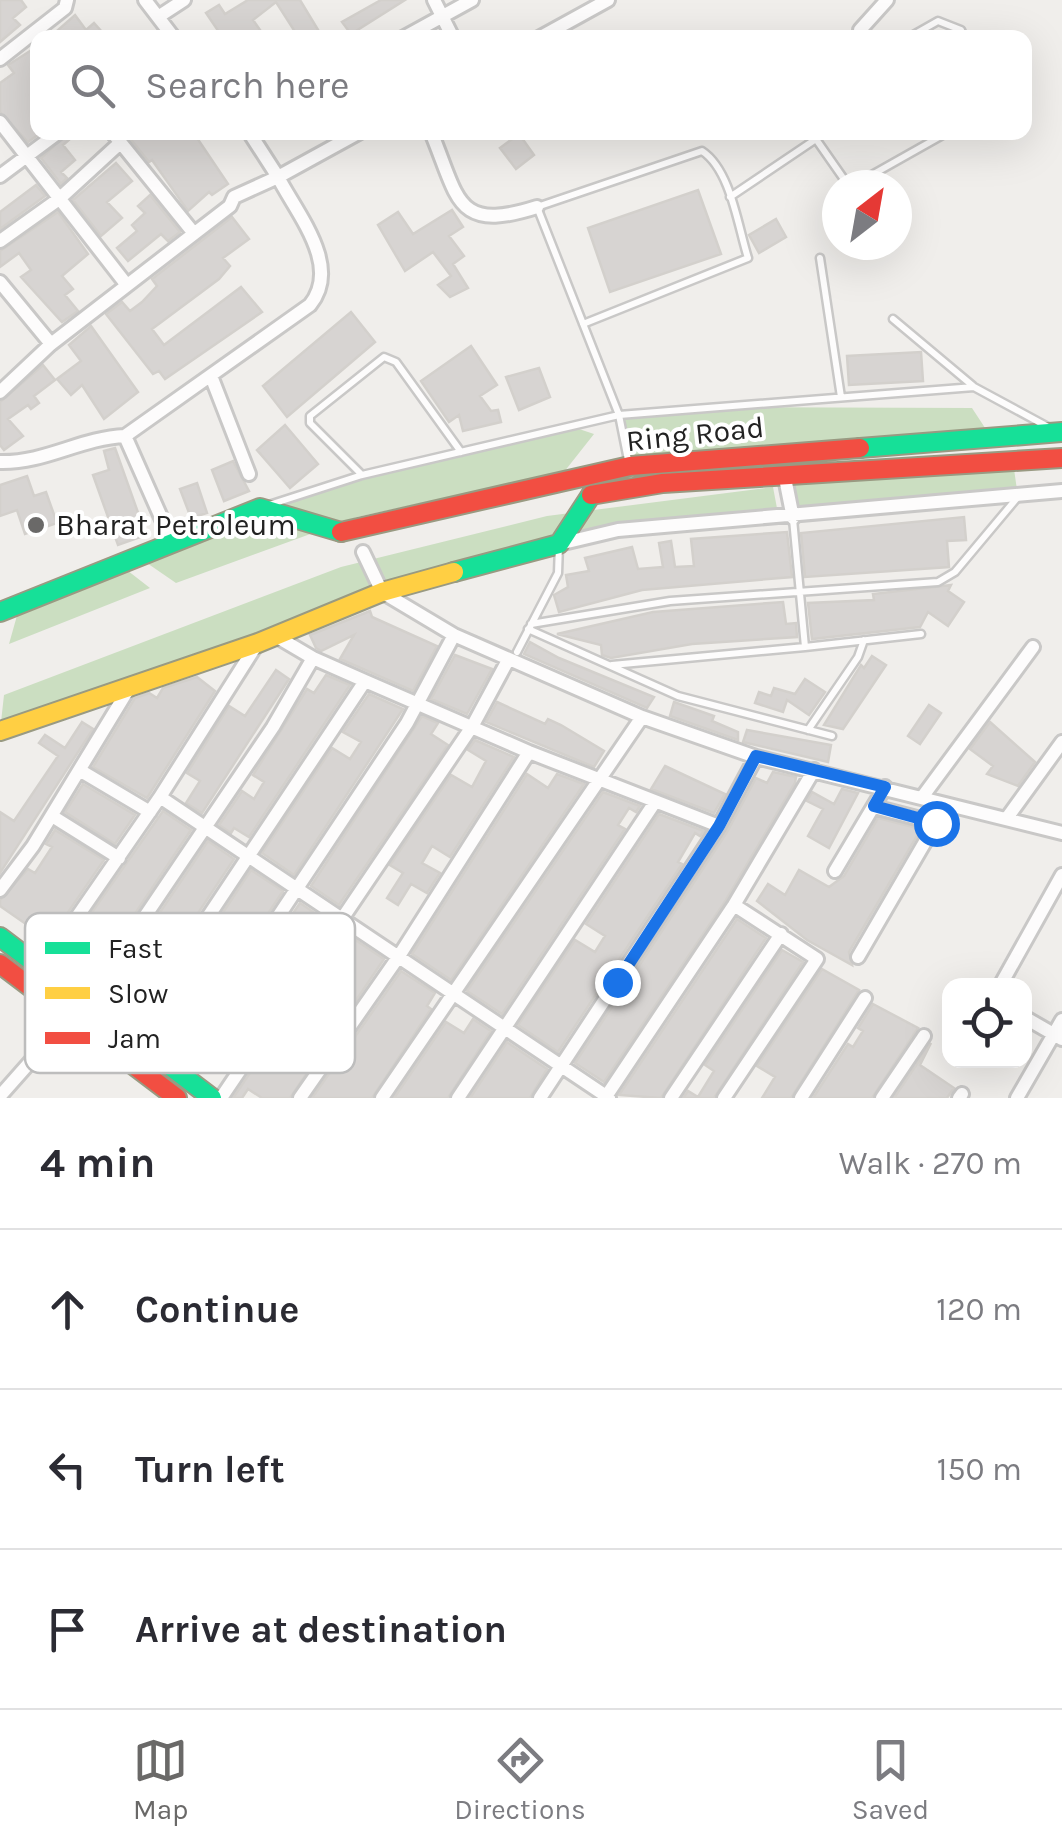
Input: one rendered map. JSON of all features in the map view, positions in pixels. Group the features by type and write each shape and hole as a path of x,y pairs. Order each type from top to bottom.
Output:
{"street":[{"path":"37,30 65,8 67,0"},
{"path":"144,0 168,30"},
{"path":"158,18 184,0"},
{"path":"434,0 449,30"},
{"path":"418,30 472,0"},
{"path":"554,30 608,0"},
{"path":"860,30 887,0"},
{"path":"0,59 30,35"},
{"path":"0,122 126,284"},
{"path":"0,176 49,140"},
{"path":"0,241 59,198 114,140"},
{"path":"118,140 192,231"},
{"path":"0,462 47,459 94,438 125,436 310,305 322,286 322,262 278,176 254,140"},
{"path":"0,392 51,344 192,231 230,206 234,197 345,140"},
{"path":"434,140 458,196 469,210 490,219 538,207"},
{"path":"2,290 51,344"},
{"path":"212,376 249,474"},
{"path":"1060,432 1062,457"},
{"name":"Ring Road","path":"260,508 340,532 630,466 1060,432"},
{"path":"125,436 172,542"},
{"name":"Ring Road","path":"559,544 591,495 663,482 785,478 1062,457"},
{"path":"785,478 792,518"},
{"path":"0,731 266,639 382,592 618,530 1062,492"},
{"path":"0,612 260,508"},
{"path":"363,552 382,592 454,635 512,657 642,717 756,756 1062,832"},
{"path":"280,913 418,702 454,635"},
{"path":"266,639 529,752 719,826"},
{"path":"81,913 266,639"},
{"path":"923,796 1034,646"},
{"path":"346,913 473,725 512,657"},
{"path":"146,913 313,658"},
{"path":"213,913 365,681"},
{"path":"0,890 81,771 132,683"},
{"path":"382,1098 642,717"},
{"path":"1007,818 1062,742"},
{"path":"355,1019 529,752"},
{"path":"540,1098 719,826 756,756"},
{"path":"355,927 607,1097 734,904 814,770"},
{"path":"81,771 150,812"},
{"path":"835,871 885,787"},
{"path":"160,797 333,913"},
{"path":"458,1098 656,802"},
{"path":"858,957 948,803"},
{"path":"874,806 936,823"},
{"path":"52,816 119,858"},
{"path":"1005,978 1062,876"},
{"path":"724,1098 817,958 734,904"},
{"path":"671,1098 782,934"},
{"path":"0,937 25,956"},
{"path":"0,964 25,984"},
{"path":"801,1098 865,998"},
{"path":"1017,1098 1058,1037 1062,1020"},
{"path":"1032,1022 1058,1037"},
{"path":"882,1098 924,1036"},
{"path":"0,1096 25,1068"},
{"path":"143,1073 177,1098"},
{"path":"177,1073 212,1098"},
{"path":"220,1098 237,1073"},
{"path":"300,1098 317,1073"}],"lane":[{"path":"922,30 938,21 961,30"},
{"path":"729,197 808,140"},
{"path":"817,140 840,170"},
{"path":"878,170 933,140"},
{"path":"583,324 748,258 715,164 702,151 538,207 583,324 619,415 630,466"},
{"path":"820,258 841,397"},
{"path":"893,319 974,387 1060,432"},
{"path":"362,475 310,420 312,412 384,357 396,362 462,452"},
{"path":"260,508 362,475 619,415 974,387"},
{"path":"529,626 670,600 944,580 1018,497"},
{"path":"792,518 805,647"},
{"path":"512,657 558,573 559,544"},
{"path":"529,626 678,696 832,736"},
{"path":"610,666 921,634"},
{"path":"808,730 858,656 864,640"}],"green space":[{"path":"710,407 972,408 991,437 630,466 619,415"},
{"path":"570,426 594,434 564,472 357,517 176,583 144,561 172,542 311,488"},
{"path":"1013,462 1018,497 793,518 785,479"},
{"path":"773,487 779,519 618,530 382,592 0,731 4,695 341,567 547,516"},
{"path":"123,567 150,588 9,644 18,612"}],"building":[{"path":"0,0 21,0 26,7 13,18 20,25 0,42"},
{"path":"248,0 300,0 318,30 294,30 276,2 253,20 260,30 218,30 206,13 219,5 225,14"},
{"path":"381,0 405,0 357,30 348,30 342,22"},
{"path":"75,15 86,30 58,30"},
{"path":"30,51 28,142 0,112 0,83 14,73 8,65"},
{"path":"60,140 69,140 63,145 75,160 61,172 67,178 61,184 41,158"},
{"path":"131,140 198,140 228,184 212,195 209,192 188,211 152,160 149,162"},
{"path":"511,140 523,140 534,155 516,169 500,148"},
{"path":"116,163 132,181 107,202 122,218 101,236 73,200"},
{"path":"36,185 45,196 0,229 0,212"},
{"path":"698,190 721,254 610,292 588,228"},
{"path":"150,195 180,232 168,241 161,234 128,261 117,248 137,231 132,225 145,213 138,206"},
{"path":"452,210 463,227 449,236 464,256 453,264 468,288 450,297 438,285 451,276 433,252 405,271 378,225 398,212 413,234"},
{"path":"58,212 88,254 62,276 73,289 65,295 78,311 62,322 21,277 31,270 19,253 0,267 0,251"},
{"path":"232,217 249,239 223,258 230,266 219,279 152,329 164,345 241,287 262,312 165,379 159,371 153,374 106,314 122,302 130,311 142,302 157,286 152,279"},
{"path":"776,219 786,237 759,253 749,235"},
{"path":"351,312 375,342 287,417 263,386"},
{"path":"91,326 138,392 104,419 82,385 71,395 57,379 81,361 69,345"},
{"path":"471,346 497,385 480,396 491,411 498,410 501,422 463,431 459,415 449,422 421,381"},
{"path":"921,352 923,381 849,385 847,356"},
{"path":"43,365 55,380 34,396 39,403 31,409 28,405 8,419 23,436 4,450 0,445 0,402"},
{"path":"539,368 550,397 519,410 506,377"},
{"path":"285,425 318,464 290,488 257,450"},
{"path":"115,448 146,535 118,545 93,475 109,470 104,451"},
{"path":"233,461 249,491 224,501 212,470"},
{"path":"27,476 34,496 46,492 57,523 25,534 17,510 0,516 0,485"},
{"path":"197,483 207,513 191,518 180,489"},
{"path":"964,517 966,540 947,541 949,567 805,577 801,533"},
{"path":"787,532 792,577 642,590 559,612 554,595 568,587 566,575 589,571 585,558 632,547 638,569 663,567 659,543 671,541 675,567 694,566 691,539"},
{"path":"951,585 948,591 964,602 948,626 928,612 920,627 812,639 808,603 874,600 873,594"},
{"path":"783,602 786,624 796,623 797,637 692,644 611,658 602,655 601,645 557,634 653,612"},
{"path":"370,611 372,617 437,646 413,691 340,659 354,635 321,651 316,648 310,635"},
{"path":"530,642 654,697 647,708 524,654"},
{"path":"455,655 492,669 467,714 431,699"},
{"path":"872,656 886,665 843,729 824,725 861,665 864,668"},
{"path":"276,670 289,679 202,813 186,803 200,781 187,773 229,706 245,716"},
{"path":"326,675 350,685 249,837 234,828 231,833 219,825 242,791 254,799 264,782 253,775 307,689 314,693"},
{"path":"197,677 215,691 147,798 93,767 135,698 149,693 157,698 163,688"},
{"path":"805,679 825,692 809,715 787,700 783,712 755,703 759,692 771,696 774,688 795,694"},
{"path":"369,694 403,709 294,875 262,853 332,748 350,759 361,742 343,732"},
{"path":"497,702 545,724 548,719 604,751 594,767 486,722"},
{"path":"674,702 714,716 712,721 738,732 738,740 670,716"},
{"path":"929,705 941,713 920,744 908,736"},
{"path":"422,716 438,723 431,734 448,745 339,905 311,886"},
{"path":"82,722 93,729 0,873 0,812 14,821 58,756 39,743 45,735 65,748"},
{"path":"990,722 1035,762 1018,786 987,774 993,766 970,749"},
{"path":"747,730 831,745 828,762 743,742"},
{"path":"475,740 514,757 450,857 432,846 422,863 440,873 427,893 411,884 398,905 387,898 403,873 390,865 451,775 472,787 486,761 468,750"},
{"path":"665,766 725,794 714,813 651,789"},
{"path":"773,772 796,777 795,783 726,900 604,1082 575,1063 727,832 756,778 767,783"},
{"path":"527,774 548,788 557,774 584,784 451,980 412,954"},
{"path":"83,784 135,815 115,844 65,812"},
{"path":"842,789 858,793 829,848 808,836 823,809 807,801 812,792 834,804"},
{"path":"603,792 640,806 636,812 629,808 618,825 625,829 502,1014 467,991"},
{"path":"163,811 191,830 135,913 91,913"},
{"path":"659,814 704,831 700,836 695,833 678,862 682,864 558,1052 518,1025 575,940 595,952 605,936 586,924"},
{"path":"878,818 921,829 849,952 852,965 807,940 757,901 768,884 785,895 799,870 829,887 844,876"},
{"path":"55,830 104,860 68,913 25,913 25,923 0,906 0,900 28,869 35,873 52,847 46,844"},
{"path":"208,841 234,859 198,913 160,913"},
{"path":"251,870 283,891 268,913 223,913"},
{"path":"300,903 315,913 293,913"},
{"path":"737,919 766,938 661,1098 619,1095"},
{"path":"355,940 384,959 355,1002"},
{"path":"782,950 803,962 714,1098 683,1098 688,1091 698,1097 714,1071 705,1065"},
{"path":"822,969 859,990 791,1098 762,1098 775,1077 757,1066"},
{"path":"401,971 435,993 427,1006 431,1009 372,1098 312,1098 330,1073 355,1073 355,1037"},
{"path":"873,1004 918,1028 872,1098 813,1098 848,1044 853,1047 863,1031 858,1028"},
{"path":"473,1019 491,1031 448,1098 394,1098 446,1022 464,1033"},
{"path":"507,1042 547,1069 530,1098 470,1098"},
{"path":"931,1043 920,1065 954,1088 947,1098 894,1098"},
{"path":"250,1073 307,1073 290,1098 262,1098 248,1089 242,1098 233,1098"}],"traffic: fast":[{"path":"860,448 1062,432"},
{"path":"454,572 559,544 591,495"},
{"path":"0,612 260,508 341,532"},
{"path":"0,937 25,956"},
{"path":"179,1073 212,1098"}],"traffic: slow":[{"path":"0,731 258,643 382,592 454,572"}],"traffic: jam":[{"path":"341,532 630,466 860,448"},
{"path":"591,495 663,483 1062,458"},
{"path":"0,964 25,983"},
{"path":"144,1073 177,1098"}],"place":[{"name":"Bharat Petroleum","path":"36,525"}],"route":[{"path":"617,982 740,792 756,756 885,787 874,806 936,823"}]}
